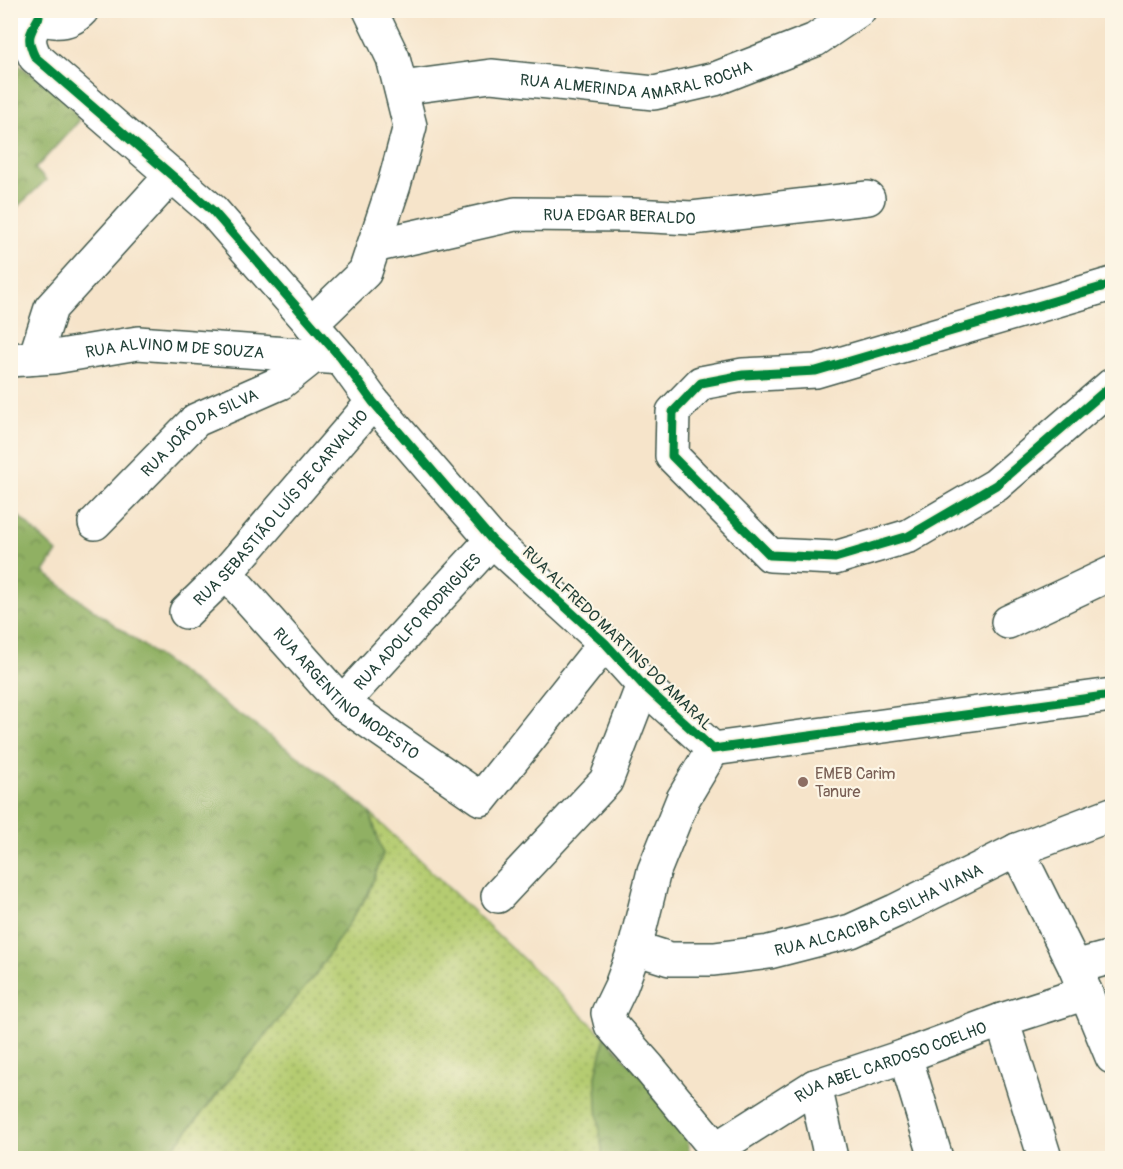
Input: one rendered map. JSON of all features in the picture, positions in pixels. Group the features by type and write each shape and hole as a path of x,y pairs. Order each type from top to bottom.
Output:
{"street":[{"path":"35,14 54,22 67,20 78,15 82,10"},
{"path":"311,324 365,272 394,185 410,126 393,58 370,10"},
{"name":"RUA ALMERINDA AMARAL ROCHA","path":"401,88 491,76 654,93 715,79 815,40 859,10"},
{"name":"RUA ALFREDO MARTINS DO AMARAL","path":"35,14 29,35 30,46 35,57 213,211 311,324 328,357 373,402 492,540 605,643 643,685 713,749 1113,694"},
{"path":"23,359 51,308 172,175"},
{"name":"RUA EDGAR BERALDO","path":"374,246 515,214 632,214 692,218 868,198"},
{"path":"1113,284 816,371 743,375 701,383 673,412 672,456 770,555 835,558 909,536 996,485 1113,385"},
{"name":"RUA ALVINO M DE SOUZA","path":"23,359 54,357 138,343 328,357"},
{"name":"RUA JOÃO DA SILVA","path":"95,523 196,420 280,383 328,357"},
{"name":"RUA SEBASTIÃO LUÍS DE CARVALHO","path":"186,612 226,573 373,402"},
{"name":"RUA ADOLFO RODRIGUES","path":"342,703 492,540"},
{"name":"RUA ARGENTINO MODESTO","path":"226,573 342,703 481,799 605,643"},
{"path":"1008,622 1113,573"},
{"path":"498,896 606,781 643,685"},
{"path":"713,749 683,799 654,871 635,948 608,1013 611,1026 649,1068 715,1155"},
{"name":"RUA ALCACIBA CASILHA VIANA","path":"635,948 670,959 714,959 769,952 851,931 1017,850 1113,814"},
{"path":"1017,850 1081,980 1113,1057"},
{"name":"RUA ABEL CARDOSO COELHO","path":"715,1155 815,1086 1002,1020 1081,980 1113,957"},
{"path":"1002,1020 1045,1158"},
{"path":"905,1056 936,1158"},
{"path":"815,1086 831,1158"}],"green space":[{"path":"10,59 59,95 79,121 35,169 46,180 11,213"},
{"path":"11,509 57,552 44,572 338,785 370,813 383,854 368,894 315,975 165,1158 11,1158"},
{"path":"370,813 605,1037 596,1076 603,1158 165,1158 315,975 368,894 383,854"},
{"path":"605,1037 686,1125 690,1158 603,1158 596,1076"}],"cycle path":[{"path":"39,17 30,37 30,46 35,57 213,211 341,358 373,402 492,540 605,643 643,685 713,749 1112,695"},
{"path":"1112,284 816,371 743,375 701,383 673,412 672,456 770,555 835,558 909,536 996,485 1112,385"}],"place":[{"name":"EMEB Carim Tanure","path":"803,782"}]}
